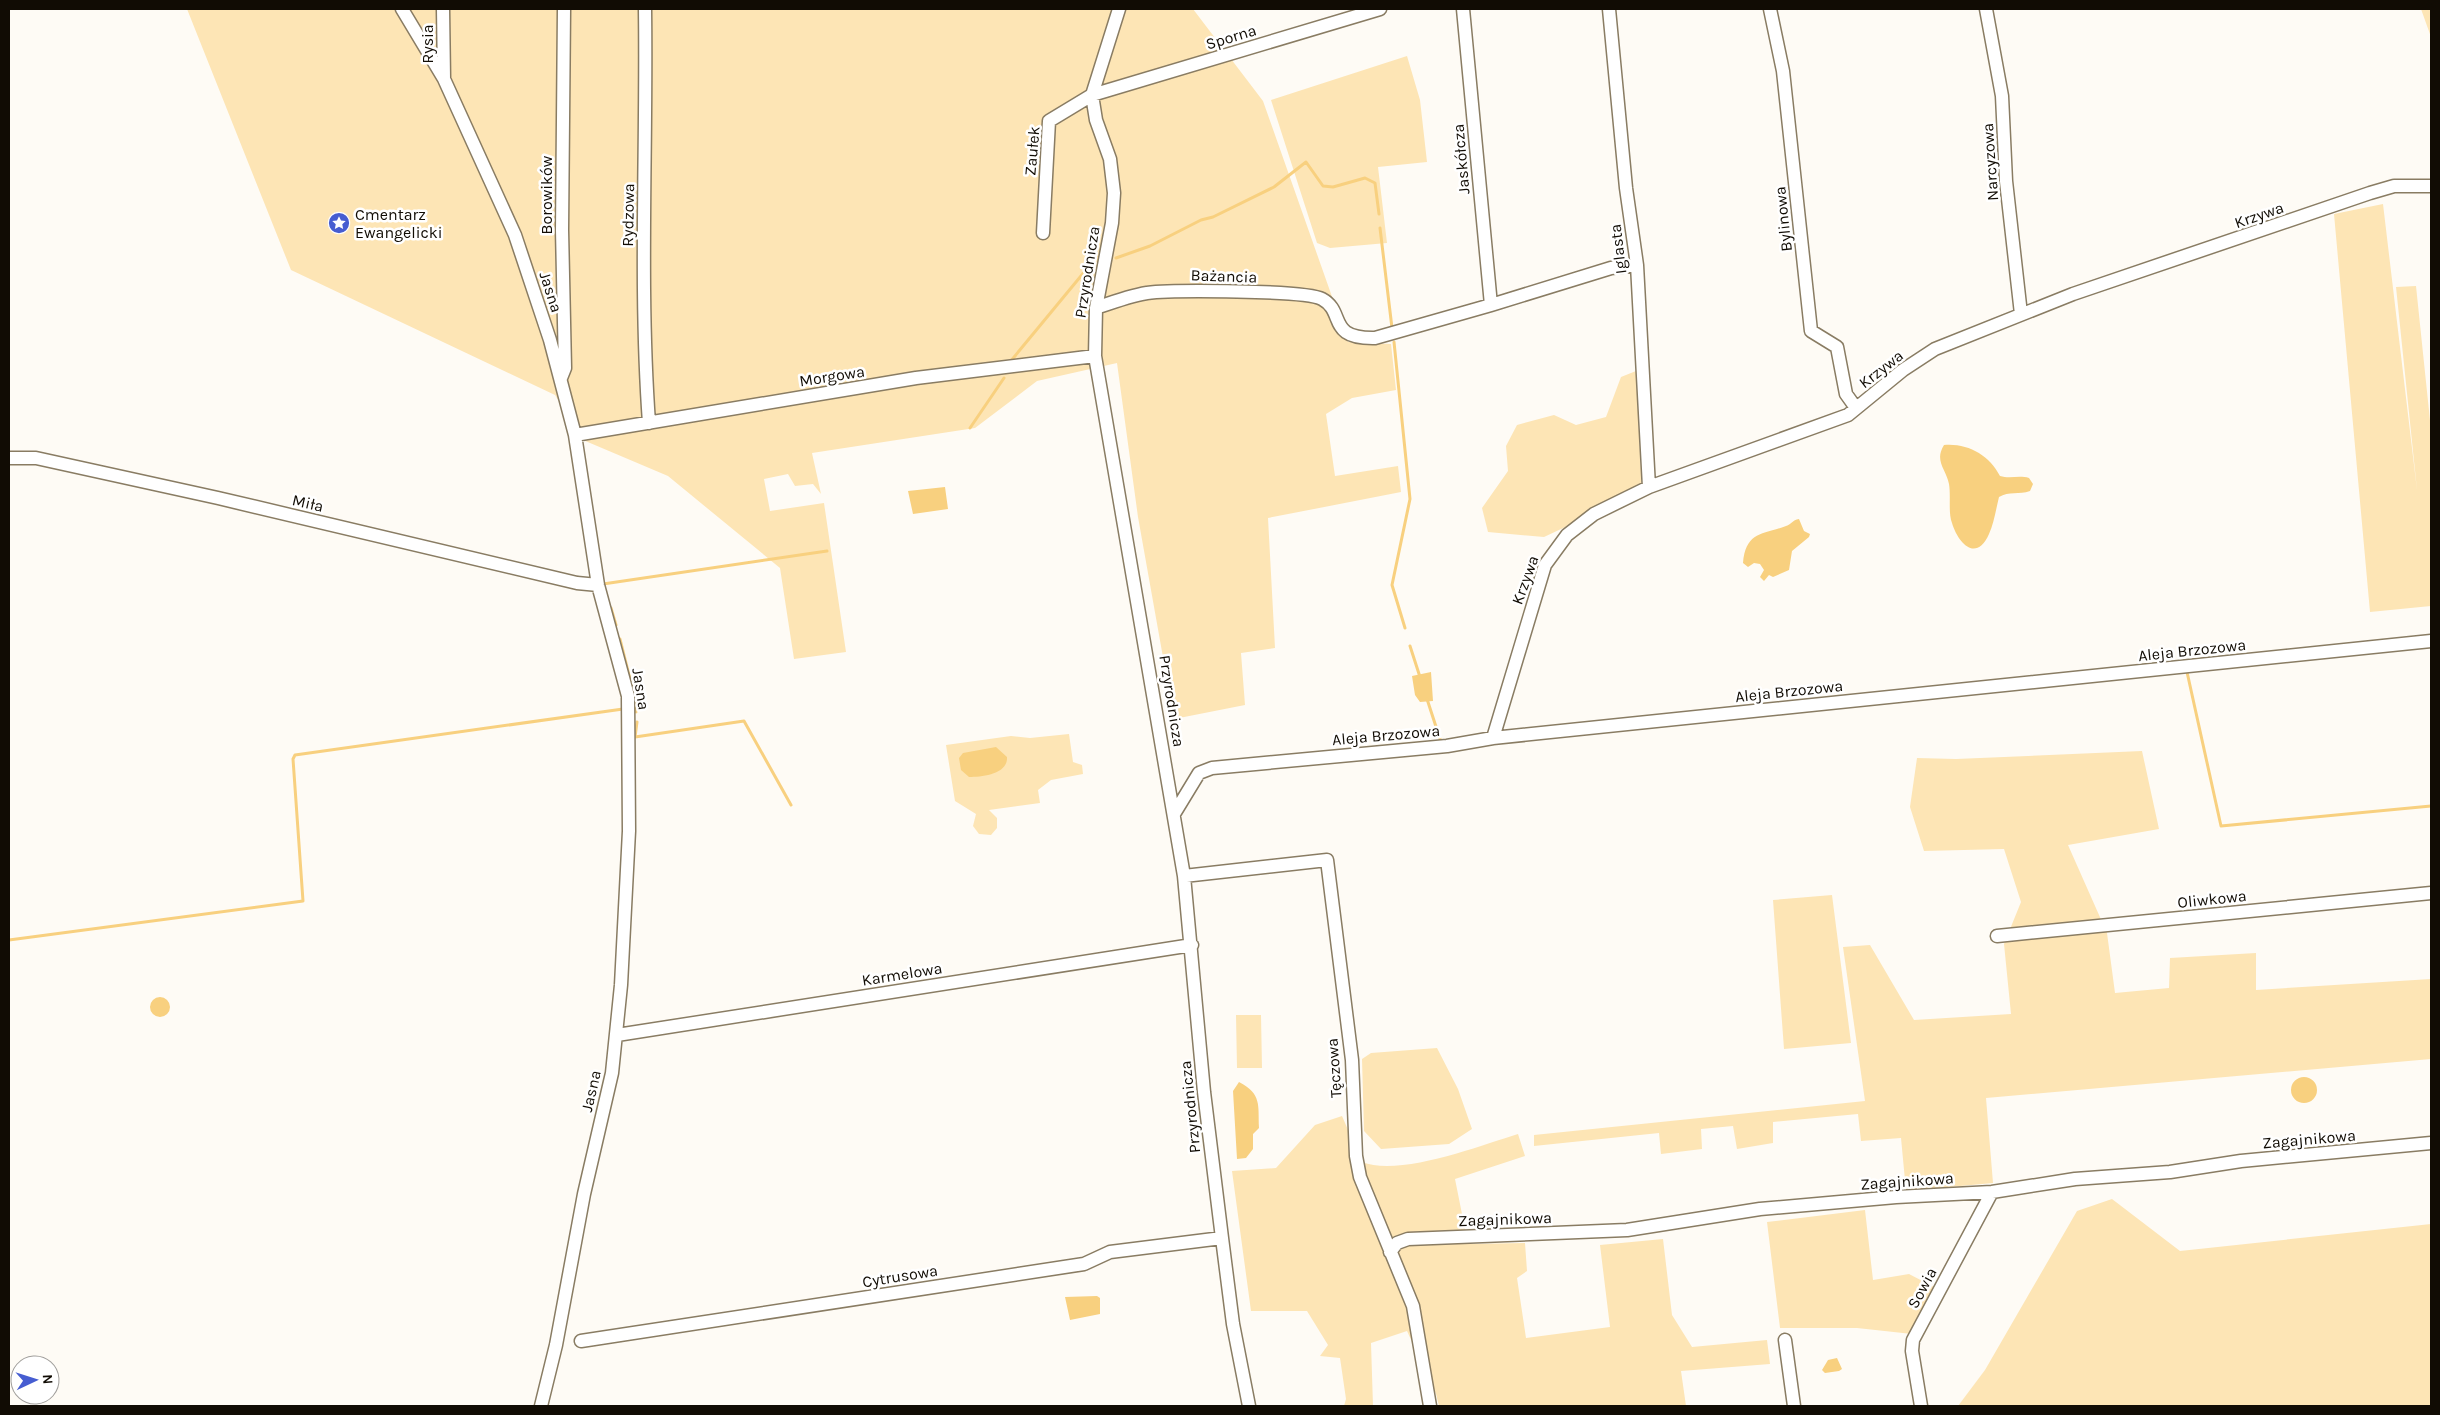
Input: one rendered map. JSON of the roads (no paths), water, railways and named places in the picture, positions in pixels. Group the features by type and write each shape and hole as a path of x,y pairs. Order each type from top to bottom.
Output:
{"street":[{"name":"Jasna","path":"402,9 444,79 515,236 550,340 575,435 598,585 625,679 629,715 628,840 617,1034 612,1073 584,1194 556,1344 541,1406"},
{"name":"Rysia","path":"444,9 444,79"},
{"name":"Borowików","path":"560,380 565,368 562,230 564,9"},
{"name":"Rydzowa","path":"645,9 644,258 649,423"},
{"name":"Przyrodnicza","path":"1119,9 1092,96 1096,120 1110,159 1114,193 1112,223 1096,308 1095,356 1184,876 1192,945 1204,1092 1232,1324 1249,1406"},
{"name":"Sporna","path":"1092,96 1380,9"},
{"name":"Jaskółcza","path":"1463,9 1491,306"},
{"name":"Iglasta","path":"1609,9 1626,188 1637,265 1649,487"},
{"name":"Bylinowa","path":"1770,9 1783,71 1811,331 1837,347 1846,394 1856,408"},
{"name":"Narcyzowa","path":"1986,9 2002,96 2006,181 2021,314"},
{"name":"Zaułek","path":"1042,233 1049,121 1092,96"},
{"name":"Krzywa","path":"1493,738 1535,592 1545,565 1567,535 1594,514 1649,487 1835,420 1856,408 1903,370 1935,349 2021,314 2370,193 2394,186 2431,186"},
{"path":"1491,306 1611,268 1637,265"},
{"name":"Bażancia","path":"1096,308 1138,295 1176,291 1298,294 1322,299 1332,309 1338,325 1347,334 1360,338 1375,338 1491,306"},
{"name":"Morgowa","path":"575,435 916,378 1095,356"},
{"name":"Miła","path":"9,458 36,458 218,498 577,583 598,585"},
{"name":"Aleja Brzozowa","path":"1174,814 1199,773 1212,768 1447,746 1493,738 2431,641"},
{"name":"Tęczowa","path":"1184,876 1327,860 1352,1060 1356,1156 1360,1177 1413,1306 1430,1406"},
{"name":"Oliwkowa","path":"1997,936 2431,893"},
{"name":"Karmelowa","path":"617,1034 1192,945"},
{"name":"Zagajnikowa","path":"1390,1252 1398,1242 1408,1239 1628,1230 1760,1210 1896,1196 1992,1192 2074,1180 2170,1172 2241,1162 2431,1143"},
{"name":"Sowia","path":"1921,1406 1912,1351 1913,1340 1992,1192"},
{"name":"Cytrusowa","path":"581,1341 1084,1264 1110,1252 1222,1238"},
{"path":"1785,1340 1794,1406"}],"waterway":[{"path":"1116,258 1150,246 1201,220 1213,217 1274,187 1306,162 1323,186 1333,187 1365,178 1375,183 1379,214"},
{"path":"1380,228 1392,328"},
{"path":"1010,362 1095,259 1100,257"},
{"path":"1394,342 1410,499 1392,585 1405,628"},
{"path":"970,428 1004,378"},
{"path":"603,584 827,551"},
{"path":"611,608 616,625"},
{"path":"620,639 635,699 636,712"},
{"path":"1410,646 1420,677"},
{"path":"2187,672 2221,826 2431,806"},
{"path":"1427,699 1440,739"},
{"path":"9,940 303,901 293,759 295,755 623,709"},
{"path":"637,722 635,737 744,721 791,805"}],"place":[{"name":"Cmentarz Ewangelicki","path":"339,223"}]}
